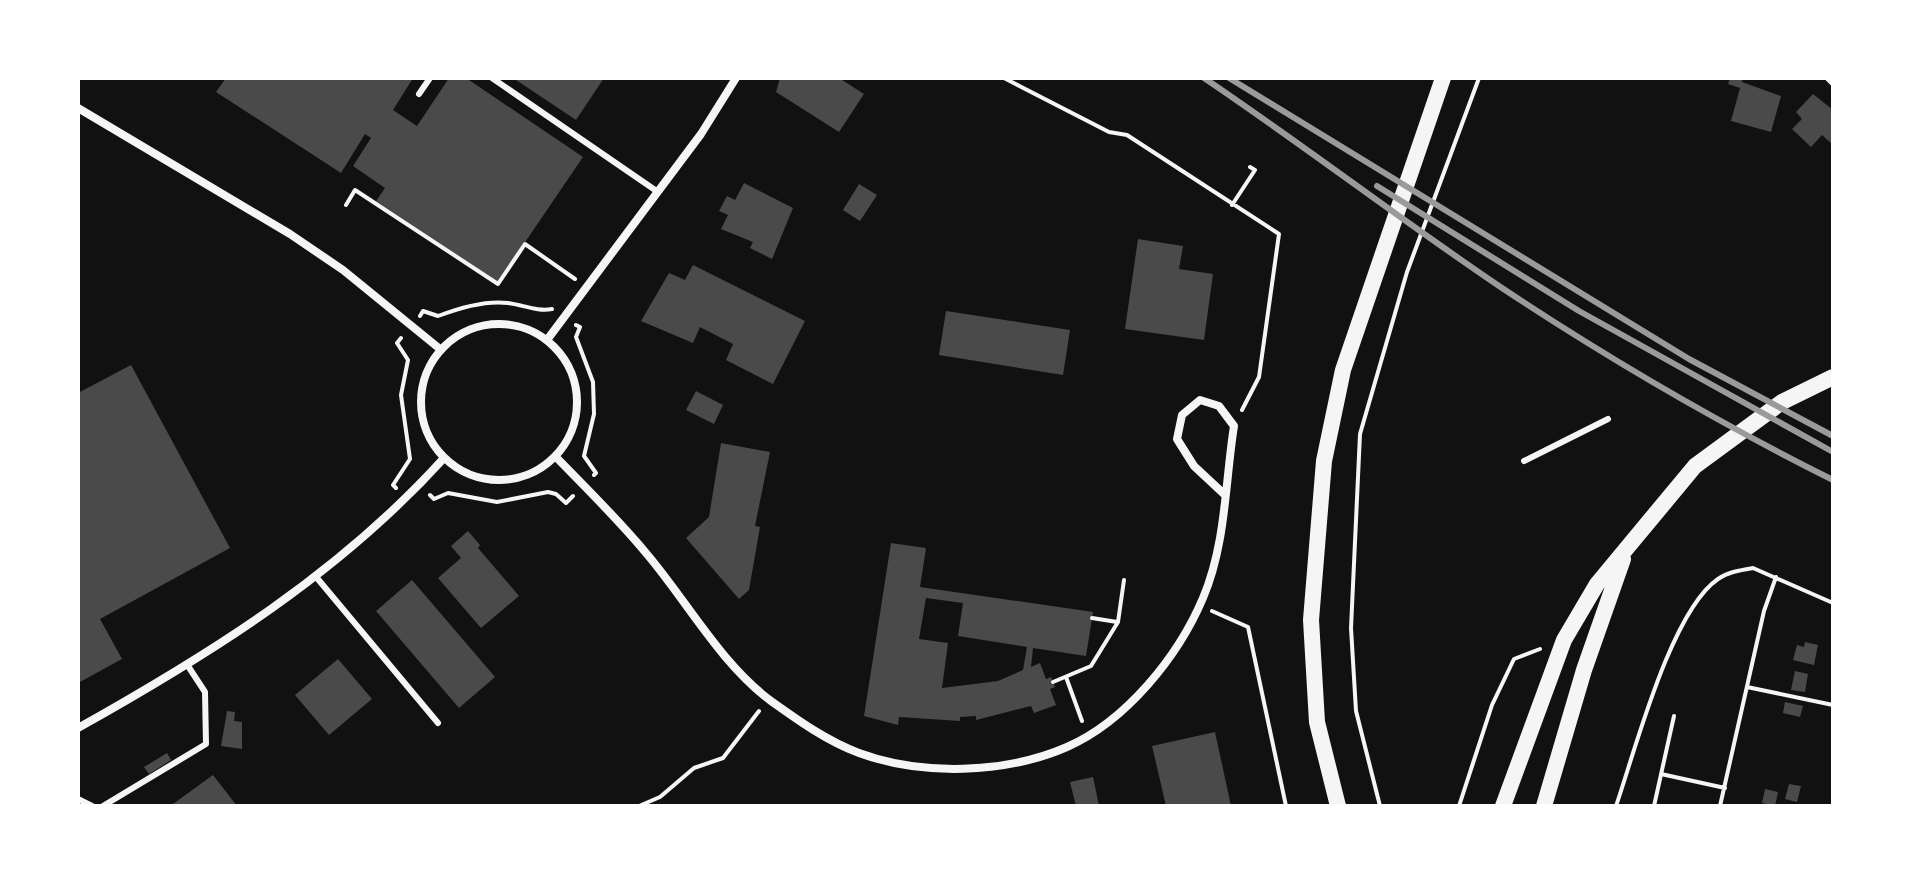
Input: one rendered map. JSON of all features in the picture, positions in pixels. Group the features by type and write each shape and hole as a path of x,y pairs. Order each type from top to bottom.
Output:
{"main road":[{"path":"1340,803 1317,722 1311,620 1324,461 1343,370 1379,256 1443,78"},
{"path":"1503,806 1564,640 1597,584 1695,466 1758,417 1833,377"},
{"path":"1544,806 1584,670 1625,550"}],"street":[{"path":"547,340 701,134 736,78"},
{"path":"78,108 290,234 343,270 440,349"},
{"path":"503,323 527,328 547,340 565,359 577,409 570,434 555,456 536,471 512,479 488,479 464,472 444,458 430,439 421,416 421,393 427,369 440,349 458,335 480,325 503,323"},
{"path":"555,456 646,552 741,673 768,699 820,735 860,754 937,768 987,767 1069,746 1135,696 1159,671 1200,606 1221,538 1234,426 1219,406 1200,400 1182,415 1177,439 1194,466 1224,494"},
{"path":"78,728 188,666 317,578 420,485 444,458"}],"lane":[{"path":"419,94 430,78"},
{"path":"492,78 658,192"},
{"path":"1524,461 1608,419"},
{"path":"317,578 438,723"},
{"path":"103,806 206,744 205,692 188,666"},
{"path":"78,799 92,806"}],"path":[{"path":"1004,78 1109,132 1127,135 1279,234 1259,377 1234,426"},
{"path":"1380,806 1356,711 1351,628 1360,434 1407,272 1479,78"},
{"path":"1232,205 1255,170 1250,167"},
{"path":"346,205 355,190 498,284 525,244 586,287"},
{"path":"405,499 393,485 410,459 401,395 408,360 397,343 423,311 438,316 462,307 503,302 542,311 552,309 580,327 576,337 593,382 594,414 584,456 596,473 566,503 548,492 497,502 448,493 434,499 420,485"},
{"path":"1616,806 1664,669 1689,613 1717,579 1753,568 1833,603"},
{"path":"1720,806 1776,577"},
{"path":"1053,682 1091,666 1118,622 1124,580"},
{"path":"1200,606 1248,627 1286,806"},
{"path":"1092,618 1118,622"},
{"path":"1459,806 1492,705 1514,659 1564,640"},
{"path":"1066,677 1087,735"},
{"path":"1747,687 1833,705"},
{"path":"639,806 660,797 694,768 723,758 768,699"},
{"path":"1654,806 1674,716"},
{"path":"1661,774 1725,788"}],"building":[{"path":"226,78 413,78 393,110 417,126 449,78 466,78 583,157 498,282 376,201 385,188 353,166 371,138 365,134 341,173 216,92"},
{"path":"513,78 604,78 576,120"},
{"path":"780,78 839,78 864,94 839,132 776,92"},
{"path":"1730,78 1743,78 1742,82 1781,96 1771,132 1731,121 1740,88 1728,84"},
{"path":"1813,94 1833,110 1833,145 1822,135 1811,147 1792,129 1802,119 1796,112"},
{"path":"744,183 793,208 772,259 750,248 753,242 721,229 728,215 719,211 727,196 735,200"},
{"path":"859,184 877,195 860,221 843,210"},
{"path":"1138,239 1183,246 1179,269 1213,274 1204,340 1125,329"},
{"path":"693,265 805,321 773,384 726,360 733,344 700,327 693,343 641,321 669,273 685,280"},
{"path":"946,311 1070,330 1063,375 939,355"},
{"path":"131,365 230,548 100,619 122,659 78,683 78,393"},
{"path":"696,391 723,405 714,424 686,410"},
{"path":"721,443 770,452 755,526 760,527 749,590 739,599 686,538 709,517"},
{"path":"468,531 480,545 478,548 519,596 481,628 438,578 461,558 451,546"},
{"path":"891,543 926,548 920,587 1093,612 1086,656 1033,648 1031,667 1040,663 1046,679 1051,677 1055,687 1050,689 1056,705 1034,713 1031,706 976,720 976,716 960,717 960,721 899,717 898,725 864,716","holes":["926,598 963,603 958,636 1027,647 1023,670 998,681 942,688 948,643 919,639"]},
{"path":"412,580 495,677 459,708 376,611"},
{"path":"1805,642 1818,645 1814,665 1793,660 1797,645 1804,647"},
{"path":"338,659 372,699 329,735 295,695"},
{"path":"1795,671 1808,674 1805,692 1791,690"},
{"path":"1785,702 1803,706 1800,717 1783,713"},
{"path":"227,711 235,712 234,721 242,722 242,749 221,746"},
{"path":"1215,732 1231,806 1166,806 1152,746"},
{"path":"167,753 171,760 149,774 144,767"},
{"path":"213,775 237,806 173,804"},
{"path":"1093,777 1099,806 1076,806 1070,782"},
{"path":"1789,784 1801,786 1797,802 1785,799"},
{"path":"1765,789 1778,792 1775,806 1762,803"}],"railway":[{"path":"1204,78 1542,314 1706,413 1833,480"},
{"path":"1229,78 1689,359 1833,436"},
{"path":"1377,186 1579,311 1833,452"}]}
